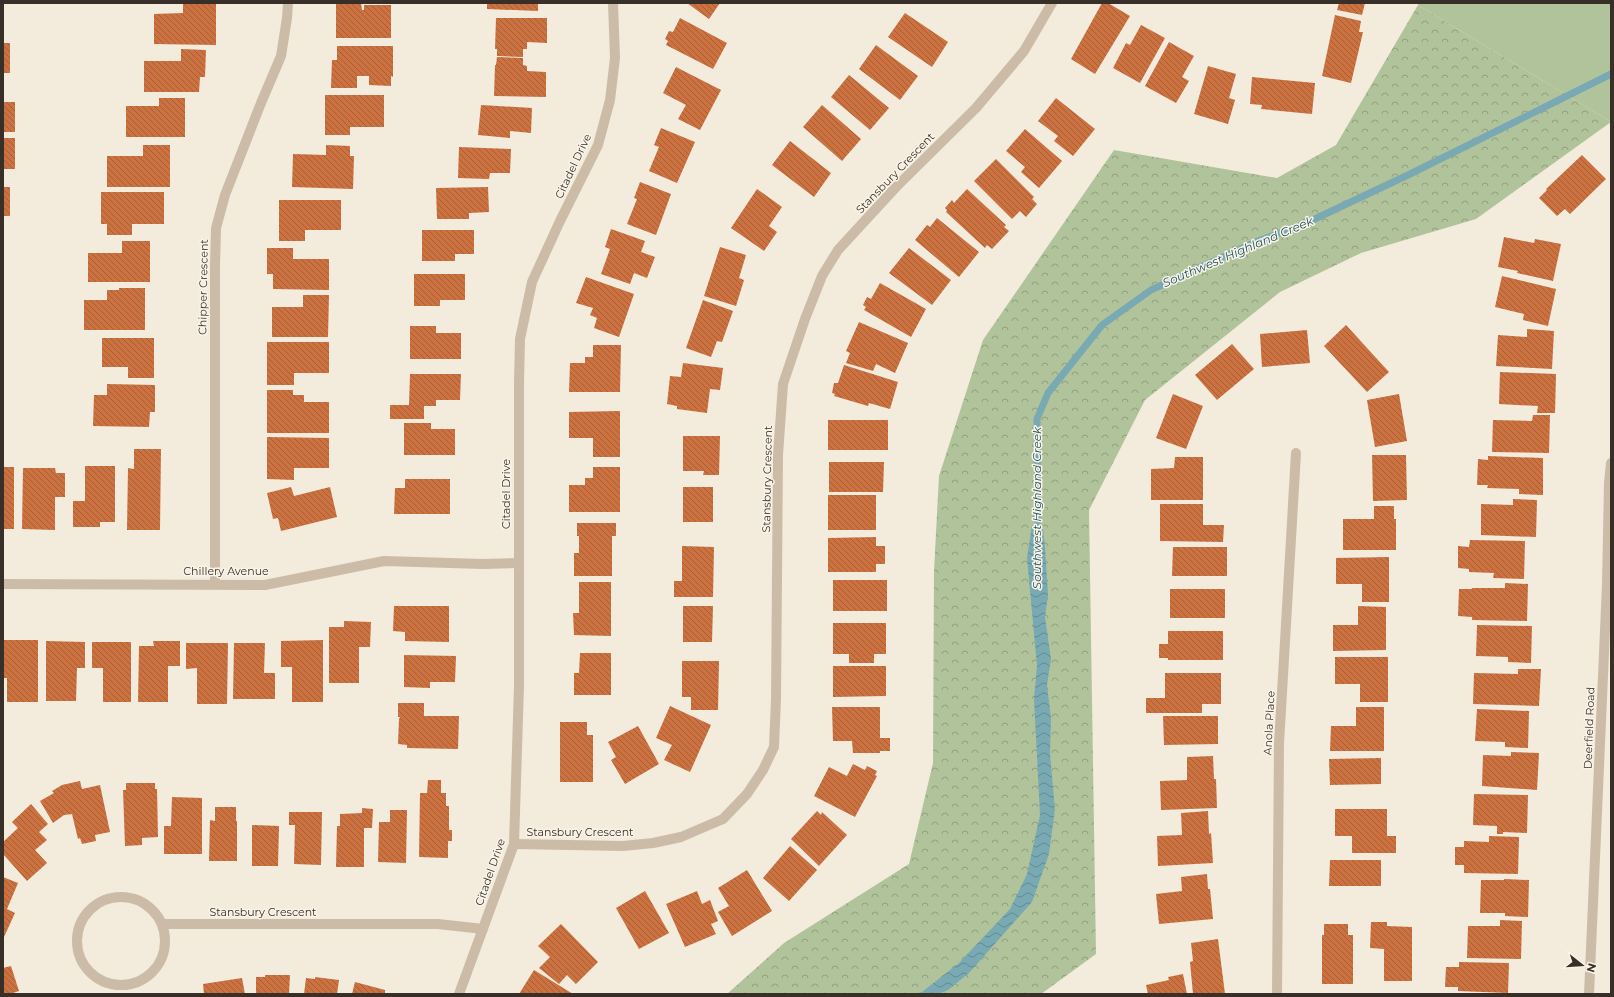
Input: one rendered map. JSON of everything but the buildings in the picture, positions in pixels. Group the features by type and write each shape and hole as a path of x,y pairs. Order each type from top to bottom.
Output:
{"street":[{"name":"Chipper Crescent","path":"215,584 216,228 226,195 261,103 281,56 288,3"},
{"name":"Citadel Drive","path":"458,994 514,844 519,686 518,563 520,339 532,282 560,221 598,145 610,100 615,58 613,3"},
{"name":"Stansbury Crescent","path":"514,844 623,846 653,843 681,837 723,819 747,794 763,770 774,747 778,455 783,384 805,319 822,276 838,250 896,187 976,108 1024,51 1052,3"},
{"name":"Anola Place","path":"1277,994 1279,744 1296,453"},
{"name":"Deerfield Road","path":"1589,994 1609,586 1609,483 1611,463"},
{"name":"Chillery Avenue","path":"3,584 265,585 384,561 483,564 518,563"},
{"path":"113,897 128,897 142,901 154,911 162,924 165,938 164,952 158,965 149,976 136,983 122,986 108,984 95,978 85,968 79,955 76,940 79,925 87,912 99,902 113,897"},
{"name":"Stansbury Crescent","path":"162,924 438,924 483,929"}],"green space":[{"path":"1418,3 1611,3 1611,122 1418,5"},
{"path":"1418,5 1611,122 1476,219 1361,253 1280,292 1145,400 1089,510 1096,954 1041,994 727,994 784,943 909,864 933,763 934,571 939,476 983,340 1114,150 1277,178 1336,145"}],"water":[{"name":"Southwest Highland Creek","path":"1038,522 1043,530 1045,547 1048,595 1045,617 1051,659 1047,685 1051,718 1050,754 1055,809 1049,854 1032,902 969,973 948,990 939,994 914,994 922,992 959,963 1010,909 1027,874 1040,815 1034,699 1037,666 1027,558 1032,525"}],"waterway":[{"name":"Southwest Highland Creek","path":"1038,522 1037,419 1048,393 1102,325 1151,290 1258,241 1302,225 1408,175 1611,74"}]}
